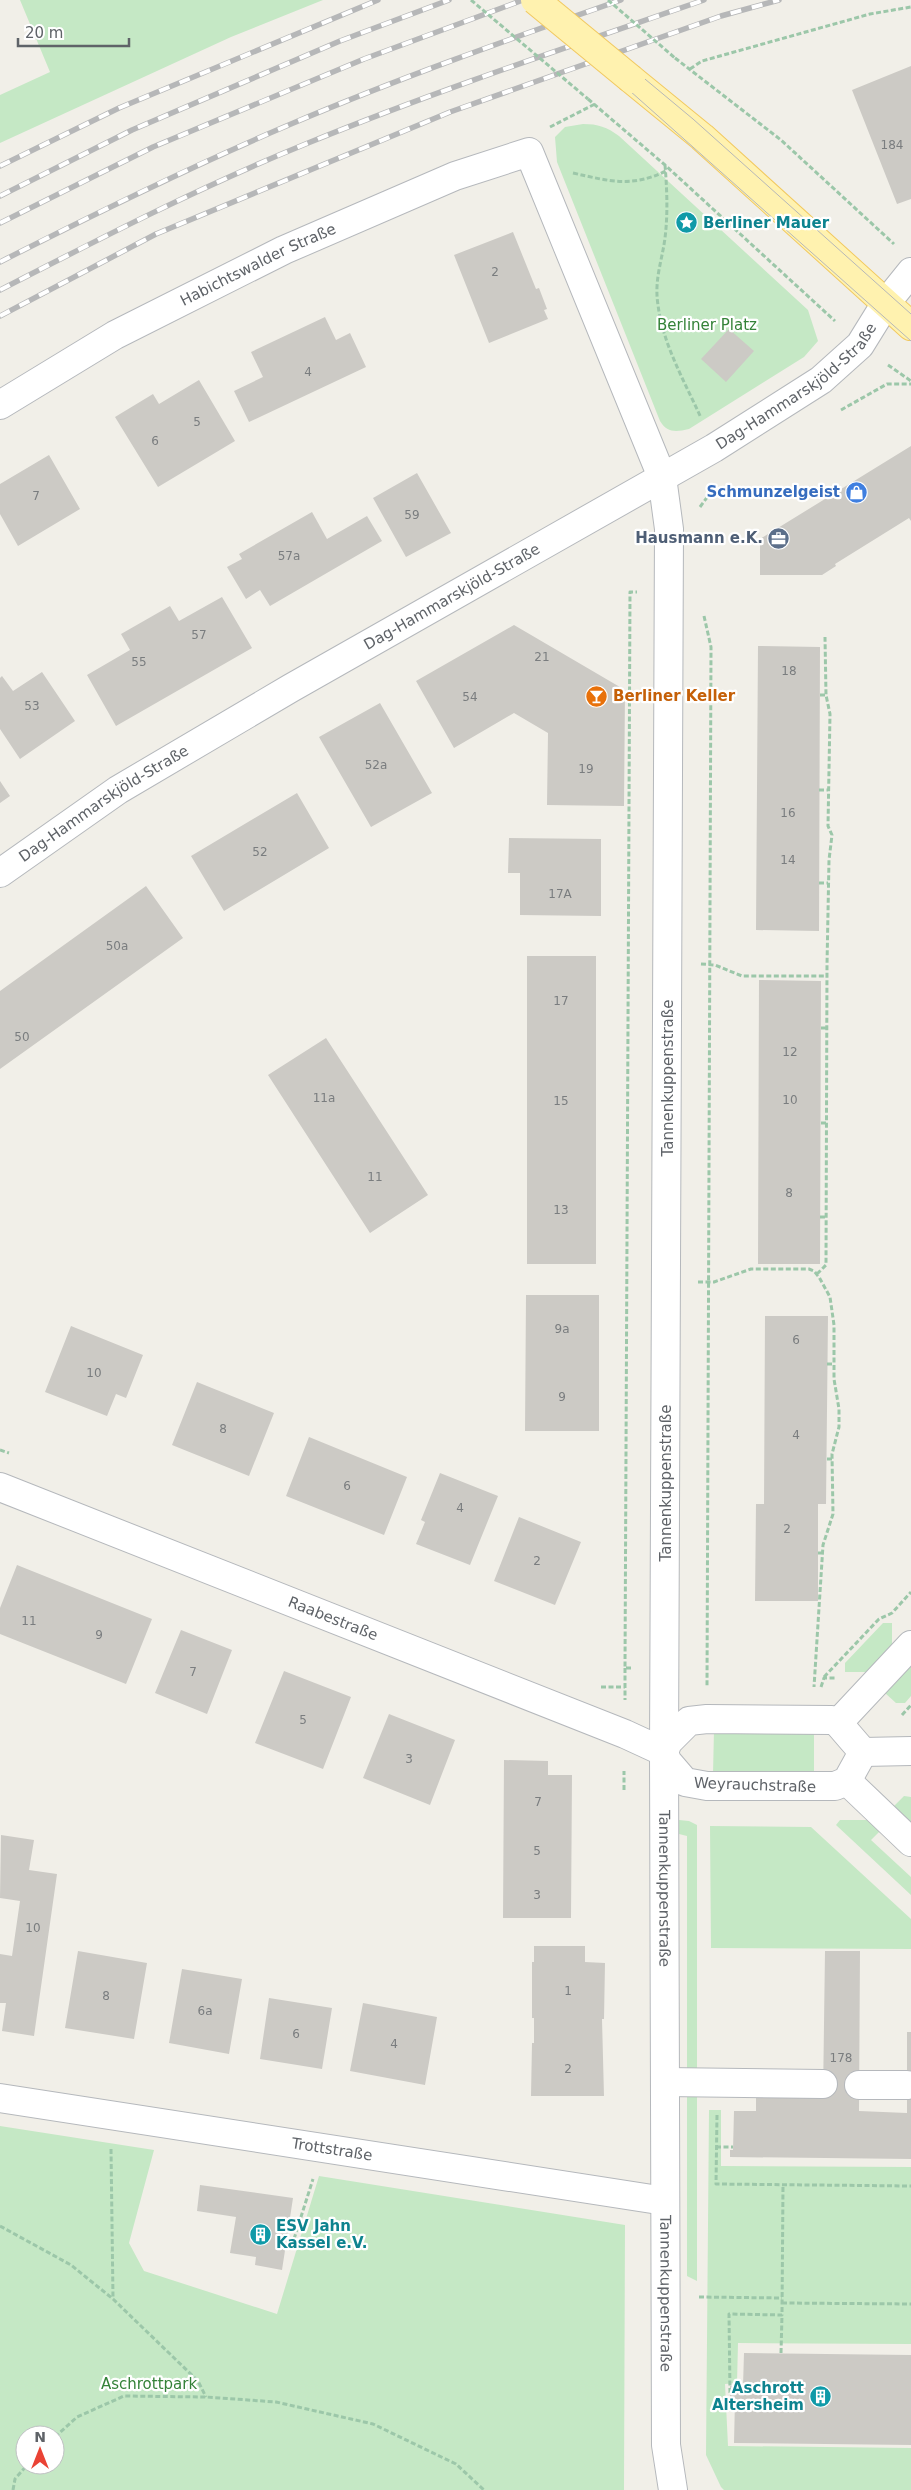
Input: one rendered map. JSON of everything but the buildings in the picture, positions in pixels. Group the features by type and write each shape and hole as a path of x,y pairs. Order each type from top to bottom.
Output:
{"main road":[{"path":"535,0 702,137 911,326"}],"street":[{"name":"Habichtswalder Straße","path":"0,405 115,335 284,250 456,176 531,158"},
{"path":"531,158 662,477"},
{"name":"Dag-Hammarskjöld-Straße","path":"0,873 118,790 291,688 714,448 821,380 860,345 886,303 911,272"},
{"name":"Tannenkuppenstraße","path":"662,477 669,529 664,1752 666,2445 673,2490"},
{"name":"Raabestraße","path":"0,1487 606,1727 664,1752"},
{"path":"838,1723 911,1645"},
{"path":"664,1752 668,1742 689,1721 707,1719 832,1720 838,1723 863,1752 911,1752"},
{"name":"Weyrauchstraße","path":"664,1752 667,1761 685,1782 707,1786 820,1787 835,1786 847,1781"},
{"path":"863,1752 847,1781 911,1842"},
{"path":"665,2082 823,2084"},
{"path":"859,2085 907,2085"},
{"name":"Trottstraße","path":"0,2098 665,2201"}],"path":[{"path":"471,0 666,165 819,306"},
{"path":"608,0 675,58 781,140 894,245"},
{"path":"690,69 702,61 870,14 911,7"},
{"path":"551,127 596,104"},
{"path":"531,158 626,183 647,180 666,172"},
{"path":"666,165 667,210 665,239 657,271 657,304 663,333 714,448 723,477 697,512"},
{"path":"891,367 911,381"},
{"path":"703,611 711,648 707,1719"},
{"path":"817,1274 826,1265 828,883 832,836 828,826 830,714 826,695 825,637"},
{"path":"820,695 826,695"},
{"path":"820,790 828,790"},
{"path":"819,883 828,883"},
{"path":"709,964 715,964 742,976 827,976"},
{"path":"821,1028 827,1028"},
{"path":"821,1123 826,1123"},
{"path":"820,1217 826,1217"},
{"path":"708,1282 714,1282 751,1269 809,1269 817,1274 828,1291 834,1314 834,1364 839,1427 832,1458 833,1514 823,1553 814,1689"},
{"path":"827,1364 834,1364"},
{"path":"827,1458 832,1458"},
{"path":"818,1553 823,1553"},
{"path":"824,1678 879,1619 892,1613 911,1592"},
{"path":"902,1715 911,1705"},
{"path":"717,2082 716,2184 911,2186"},
{"path":"111,2115 113,2299"},
{"path":"716,2147 733,2147"},
{"path":"294,2239 314,2175"},
{"path":"781,2353 783,2185"},
{"path":"0,2226 71,2265 113,2299 198,2381 206,2397"},
{"path":"666,2297 782,2298"},
{"path":"782,2303 911,2304"},
{"path":"730,2393 729,2314 782,2315"},
{"path":"65,2428 77,2417 124,2396 206,2397 276,2402 373,2424 456,2464 484,2490"},
{"path":"13,2490 15,2479 18,2475"}],"green space":[{"path":"20,0 323,0 231,37 0,143 0,95 50,72"},
{"name":"Berliner Platz","path":"583,124 602,127 619,136 808,310 818,341 804,357 689,429 672,431 666,428 660,421 557,162 555,137 565,127"},
{"path":"883,1623 892,1623 892,1645 867,1672 845,1672 845,1663"},
{"path":"911,1665 911,1696 905,1703 896,1703 885,1693"},
{"path":"714,1730 814,1731 814,1774 713,1774"},
{"path":"904,1796 911,1797 911,1824 893,1807"},
{"path":"679,1820 689,1821 697,1825 697,2077 687,2077 687,1836 679,1834"},
{"path":"840,1820 868,1820 880,1831 871,1840 911,1877 911,1895 836,1825"},
{"path":"710,1826 811,1827 911,1919 911,1949 711,1948"},
{"path":"697,2094 697,2281 687,2276 687,2095"},
{"path":"709,2110 721,2110 721,2166 911,2167 911,2344 738,2343 737,2383 725,2384 728,2446 911,2448 911,2490 724,2490 721,2487 706,2455"},
{"name":"Aschrottpark","path":"0,2126 154,2150 129,2243 144,2271 277,2314 319,2176 625,2225 624,2490 0,2490"}],"tram line":[{"path":"520,0 621,83 911,341"},
{"path":"550,0 693,119 911,314"}],"railway":[{"path":"0,166 119,108 378,0"},
{"path":"0,196 132,130 340,41 449,0"},
{"path":"0,223 153,147 364,59 523,0"},
{"path":"0,262 144,190 291,124 496,44 621,0"},
{"path":"0,290 191,195 308,143 455,87 704,0"},
{"path":"0,316 156,234 450,112 721,16 779,0"}],"place":[{"name":"Berliner Mauer","path":"687,223"},
{"name":"Schmunzelgeist","path":"856,492"},
{"name":"Hausmann e.K.","path":"779,538"},
{"name":"Berliner Keller","path":"597,696"},
{"name":"ESV Jahn Kassel e.V.","path":"260,2235"},
{"name":"Aschrott Altersheim","path":"820,2397"}]}
